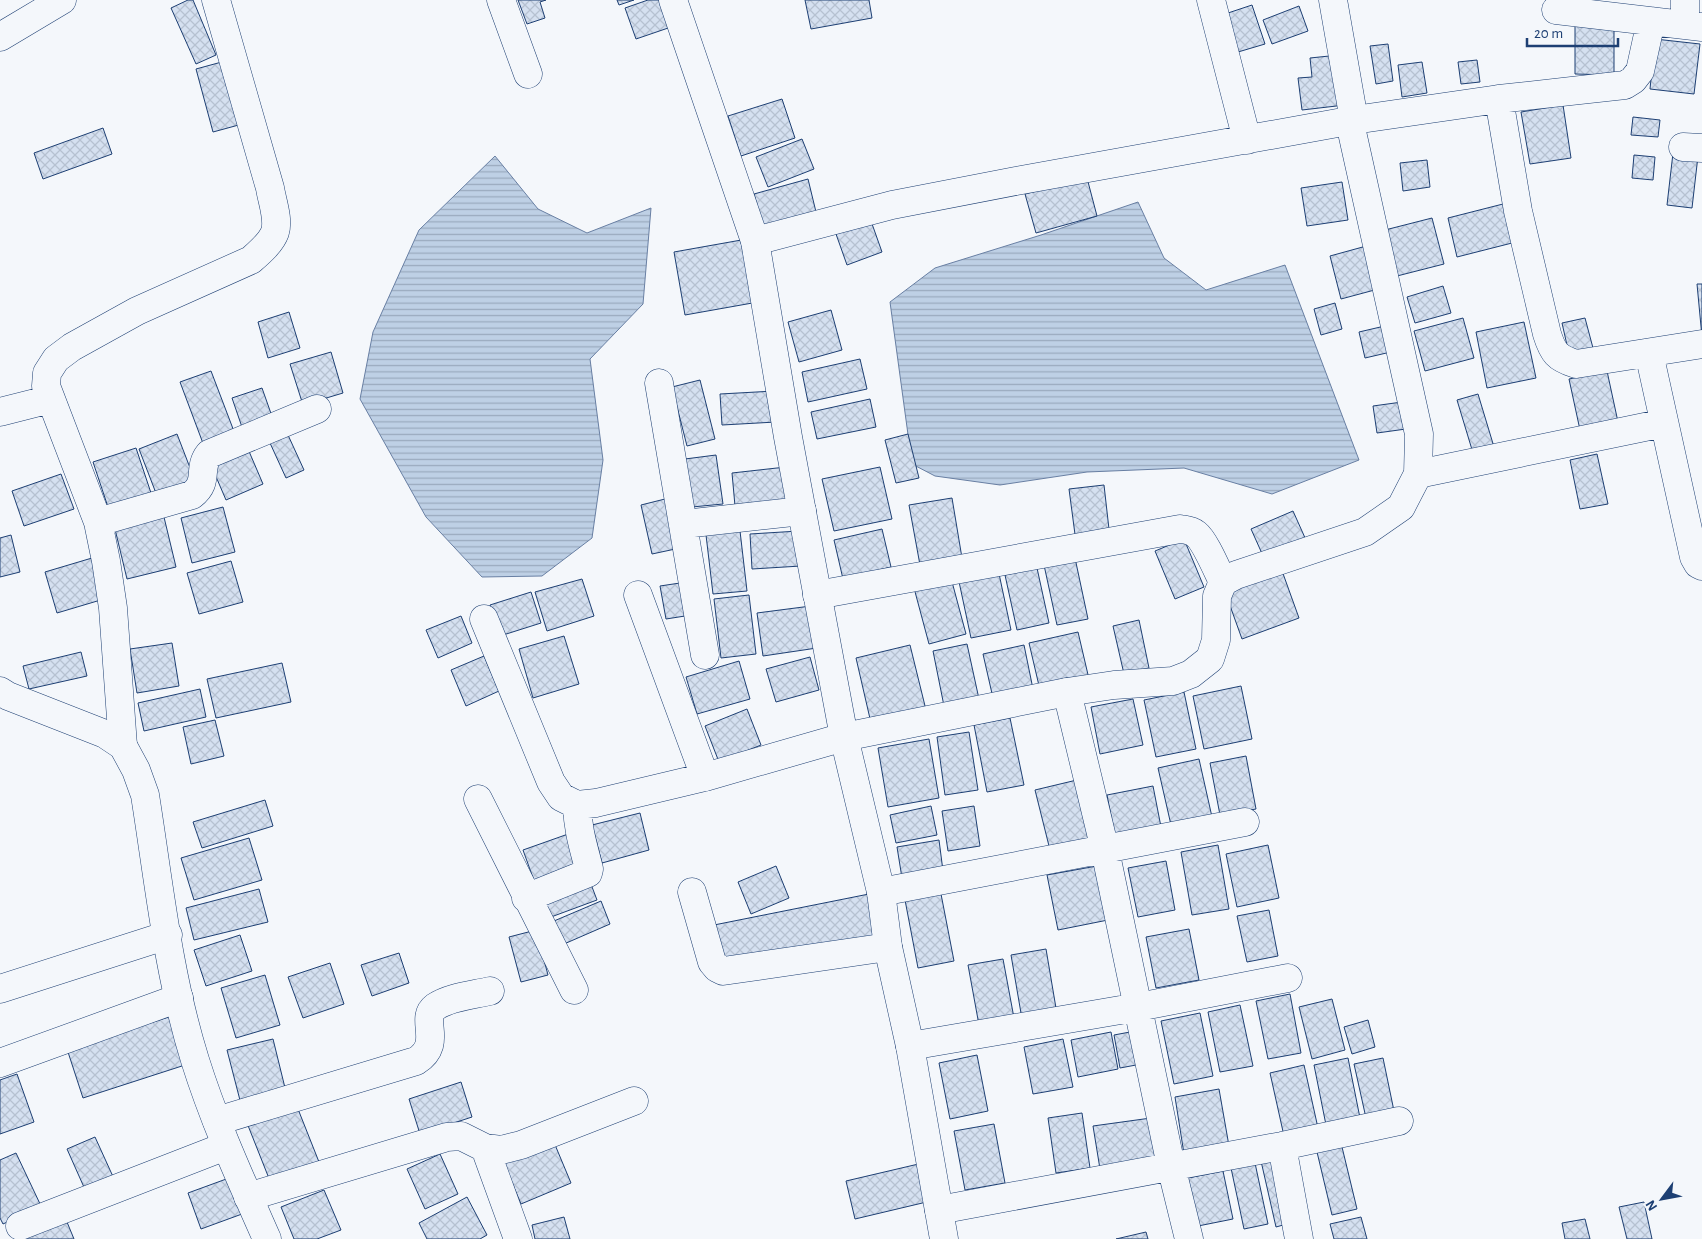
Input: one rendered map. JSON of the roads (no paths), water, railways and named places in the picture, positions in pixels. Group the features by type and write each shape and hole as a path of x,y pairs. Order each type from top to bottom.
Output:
{"street":[{"path":"0,36 62,0"},
{"path":"216,0 270,188 275,216 275,233 264,248 251,260 137,311 67,351 56,359 47,373 46,386 98,522 106,561 112,608 123,746 136,770 145,795 179,998 194,1059 226,1146 267,1239"},
{"path":"501,0 528,74"},
{"path":"673,0 755,241 817,595 844,737 881,892 888,947 910,1046 944,1239"},
{"path":"1211,0 1247,140"},
{"path":"484,619 551,782 561,797 577,805 596,803 705,777 844,737 1067,692 1114,685 1172,681 1191,674 1210,658 1216,640 1217,596 1223,582 1236,575 1365,532 1401,507 1418,474 1420,434 1352,132 1354,120 1333,0"},
{"path":"1556,10 1650,21 1691,17"},
{"path":"755,241 892,205 1354,120 1499,99 1625,85 1633,80 1640,71 1650,21"},
{"path":"1499,99 1518,211 1552,350 1562,360 1576,364 1702,344"},
{"path":"1649,353 1694,557 1698,564 1702,566"},
{"path":"658,383 684,524 705,655"},
{"path":"0,412 52,399"},
{"path":"98,522 192,495 202,484 205,460 209,454 318,410"},
{"path":"1418,474 1664,423"},
{"path":"684,524 802,511"},
{"path":"817,595 1180,529 1189,530 1201,540 1223,582"},
{"path":"638,595 705,777"},
{"path":"0,692 105,734 123,746"},
{"path":"1067,692 1105,850 1171,1166 1189,1239"},
{"path":"478,799 526,898 574,990"},
{"path":"526,898 588,873 589,869 579,831 577,805"},
{"path":"881,892 1245,822"},
{"path":"692,892 712,962 716,968 723,971 888,947"},
{"path":"0,989 168,935"},
{"path":"910,1046 1138,1007 1288,978"},
{"path":"217,1121 416,1061 423,1057 428,1050 431,1039 429,1016 433,1008 454,1000 490,991"},
{"path":"0,1063 179,998"},
{"path":"248,1197 447,1137 461,1136 485,1148 501,1150 521,1145 634,1101"},
{"path":"939,1210 1282,1146 1399,1121"},
{"path":"20,1226 226,1146"},
{"path":"1282,1146 1299,1239"},
{"path":"485,1148 518,1239"}],"water":[{"path":"495,156 538,209 587,233 651,208 643,304 590,359 603,460 592,538 542,576 482,577 426,517 360,399 373,332 419,230"},
{"path":"1138,202 1164,258 1206,290 1285,265 1359,460 1272,494 1184,468 1087,472 1000,485 935,476 912,464 890,302 935,268"}]}
